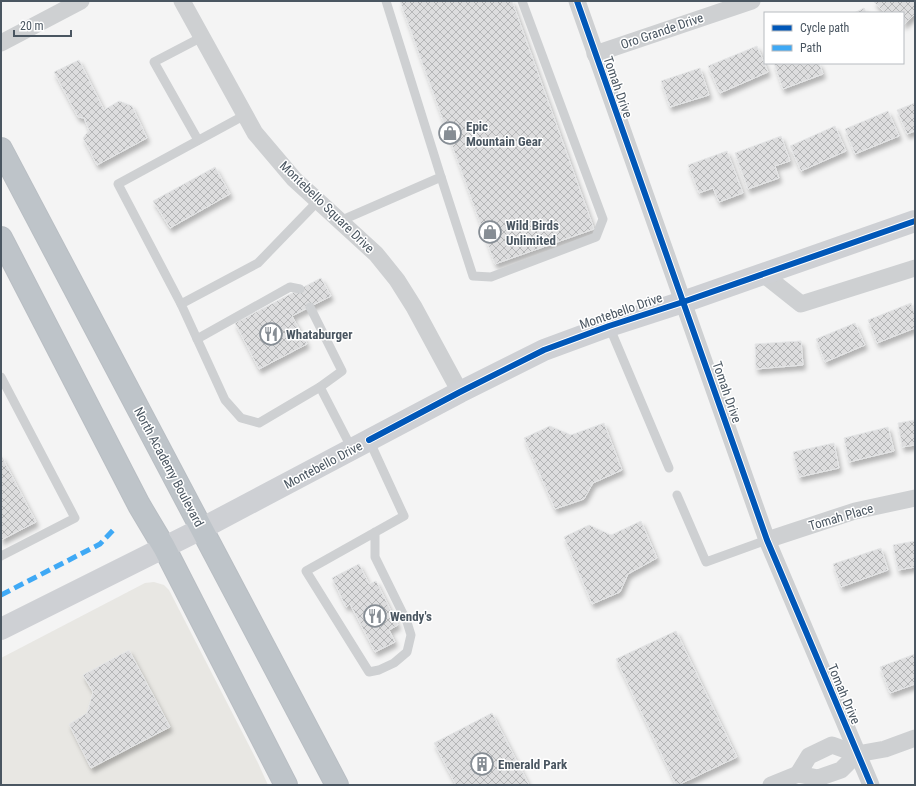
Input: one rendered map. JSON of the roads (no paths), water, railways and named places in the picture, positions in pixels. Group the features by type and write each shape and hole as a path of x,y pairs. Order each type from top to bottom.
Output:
{"highway":[{"name":"North Academy Boulevard","path":"1,149 337,785"},
{"path":"1,238 139,505 164,547 286,785"}],"street":[{"path":"1,43 79,1"},
{"name":"Montebello Square Drive","path":"182,1 255,133 294,179 376,254 397,280 414,307 460,392"},
{"name":"Tomah Drive","path":"577,1 767,540 871,785"},
{"name":"Oro Grande Drive","path":"595,54 752,1"},
{"name":"Montebello Drive","path":"1,629 201,529 460,392 544,350 609,326 683,302 915,221"},
{"path":"763,274 801,304 915,268"},
{"name":"Tomah Place","path":"767,540 855,511 915,498"},
{"path":"798,774 809,756 832,745 857,754 886,749 915,738"},
{"path":"771,785 798,774 818,778 841,770 857,754"}],"lane":[{"path":"386,1 473,276 491,277 596,237 603,219 522,1"},
{"path":"198,140 154,62 202,36"},
{"path":"245,115 118,184 181,304 225,400 241,418 259,423 320,387 342,371 310,307"},
{"path":"340,221 441,177"},
{"path":"181,304 258,263 318,200"},
{"path":"197,339 290,286 300,289"},
{"path":"609,326 669,468"},
{"path":"1,377 4,389 75,518 1,556"},
{"path":"320,387 360,445 404,516 306,570 369,672 394,664 408,652 412,635 375,557 375,532"},
{"path":"677,495 706,562 767,540"}],"place":[{"name":"Epic Mountain Gear","path":"450,133"},
{"name":"Wild Birds Unlimited","path":"490,232"},
{"name":"Whataburger","path":"271,334"},
{"name":"Wendy's","path":"375,616"},
{"name":"Emerald Park","path":"482,764"}]}
